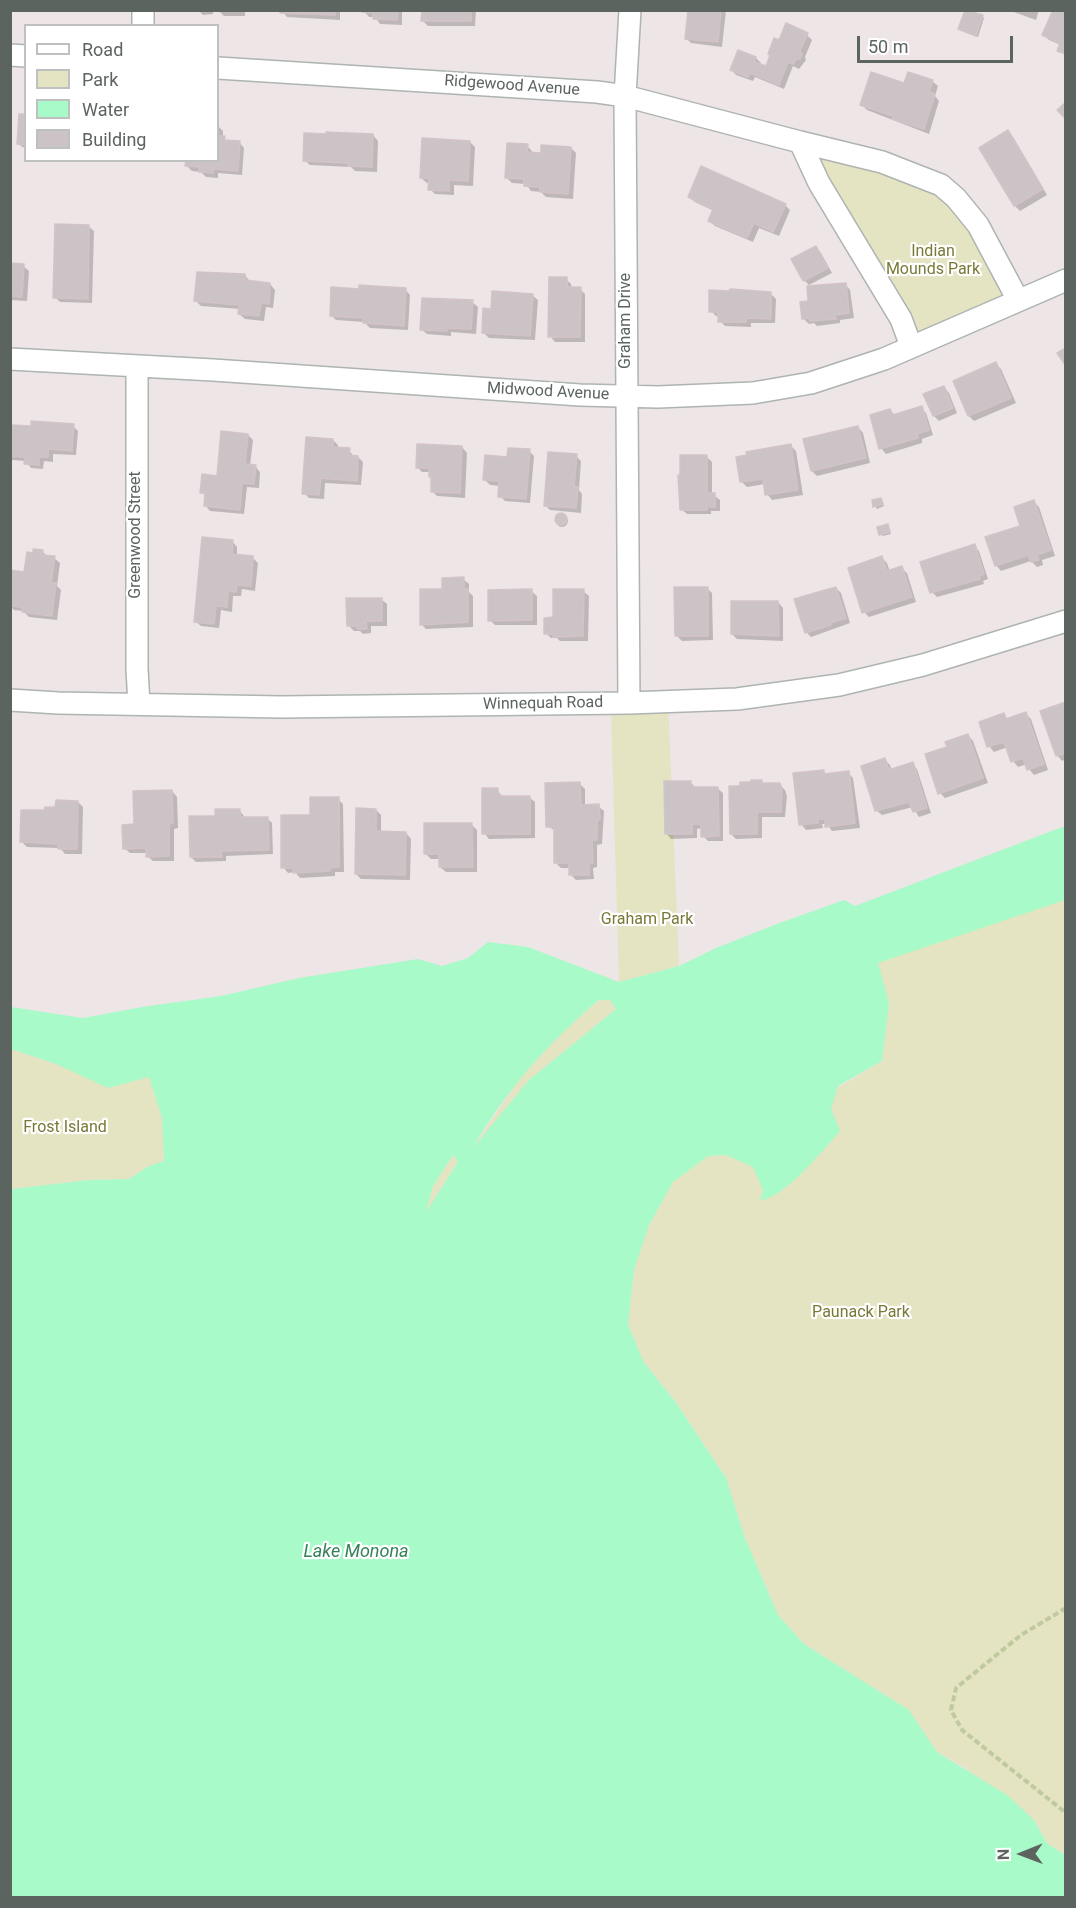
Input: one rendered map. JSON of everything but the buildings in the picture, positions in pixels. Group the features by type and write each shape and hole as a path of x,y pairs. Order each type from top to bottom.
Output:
{"street":[{"name":"Graham Drive","path":"629,703 625,96 630,10"},
{"name":"Ridgewood Avenue","path":"219,68 597,92 625,96 882,162 941,184 957,198 978,225 1018,300"},
{"path":"800,142 819,183 901,319 912,346"},
{"name":"Midwood Avenue","path":"10,359 627,396 753,393 811,383 884,359 1065,280"},
{"name":"Greenwood Street","path":"137,366 139,704"},
{"name":"Winnequah Road","path":"10,700 281,707 629,703 737,699 838,685 923,665 1065,621"}],"path":[{"path":"1065,1608 1021,1635 956,1688 951,1710 962,1730 1065,1813"}],"green space":[{"name":"Indian Mounds Park","path":"800,142 941,185 1018,300 911,346"},
{"name":"Graham Park","path":"668,701 679,966 619,982 611,712"},
{"name":"Paunack Park","path":"1065,899 1065,1855 1047,1843 1034,1820 962,1766 937,1752 909,1710 804,1644 778,1615 745,1538 726,1478 677,1404 643,1361 628,1324 634,1270 649,1225 673,1182 708,1156 726,1155 882,1061 889,1003 877,963"},
{"path":"600,1000 610,1000 616,1009 529,1080 467,1156 520,1078 566,1028"},
{"name":"Frost Island","path":"11,1049 56,1064 149,1076 162,1118 164,1162 149,1166 129,1179 89,1180 11,1189"},
{"path":"453,1154 458,1161 425,1214 433,1186"}],"water":[{"name":"Lake Monona","path":"1065,826 1065,900 878,963 889,1003 882,1061 838,1086 831,1109 840,1131 791,1183 780,1192 760,1200 763,1190 753,1167 726,1155 708,1156 673,1182 649,1225 634,1270 628,1324 643,1361 677,1404 726,1478 745,1538 778,1615 804,1644 909,1710 937,1752 1007,1795 1034,1820 1047,1843 1065,1855 1065,1897 11,1897 11,1189 89,1180 129,1179 149,1166 164,1161 162,1118 149,1077 108,1088 56,1064 11,1049 11,1007 83,1018 221,996 299,978 418,959 442,966 468,958 488,942 528,947 619,982 679,966 716,948 844,900 855,906","holes":["599,1000 610,1000 616,1009 529,1080 473,1148 499,1107 530,1068 563,1032","453,1155 458,1162 426,1212 433,1186"]}]}
